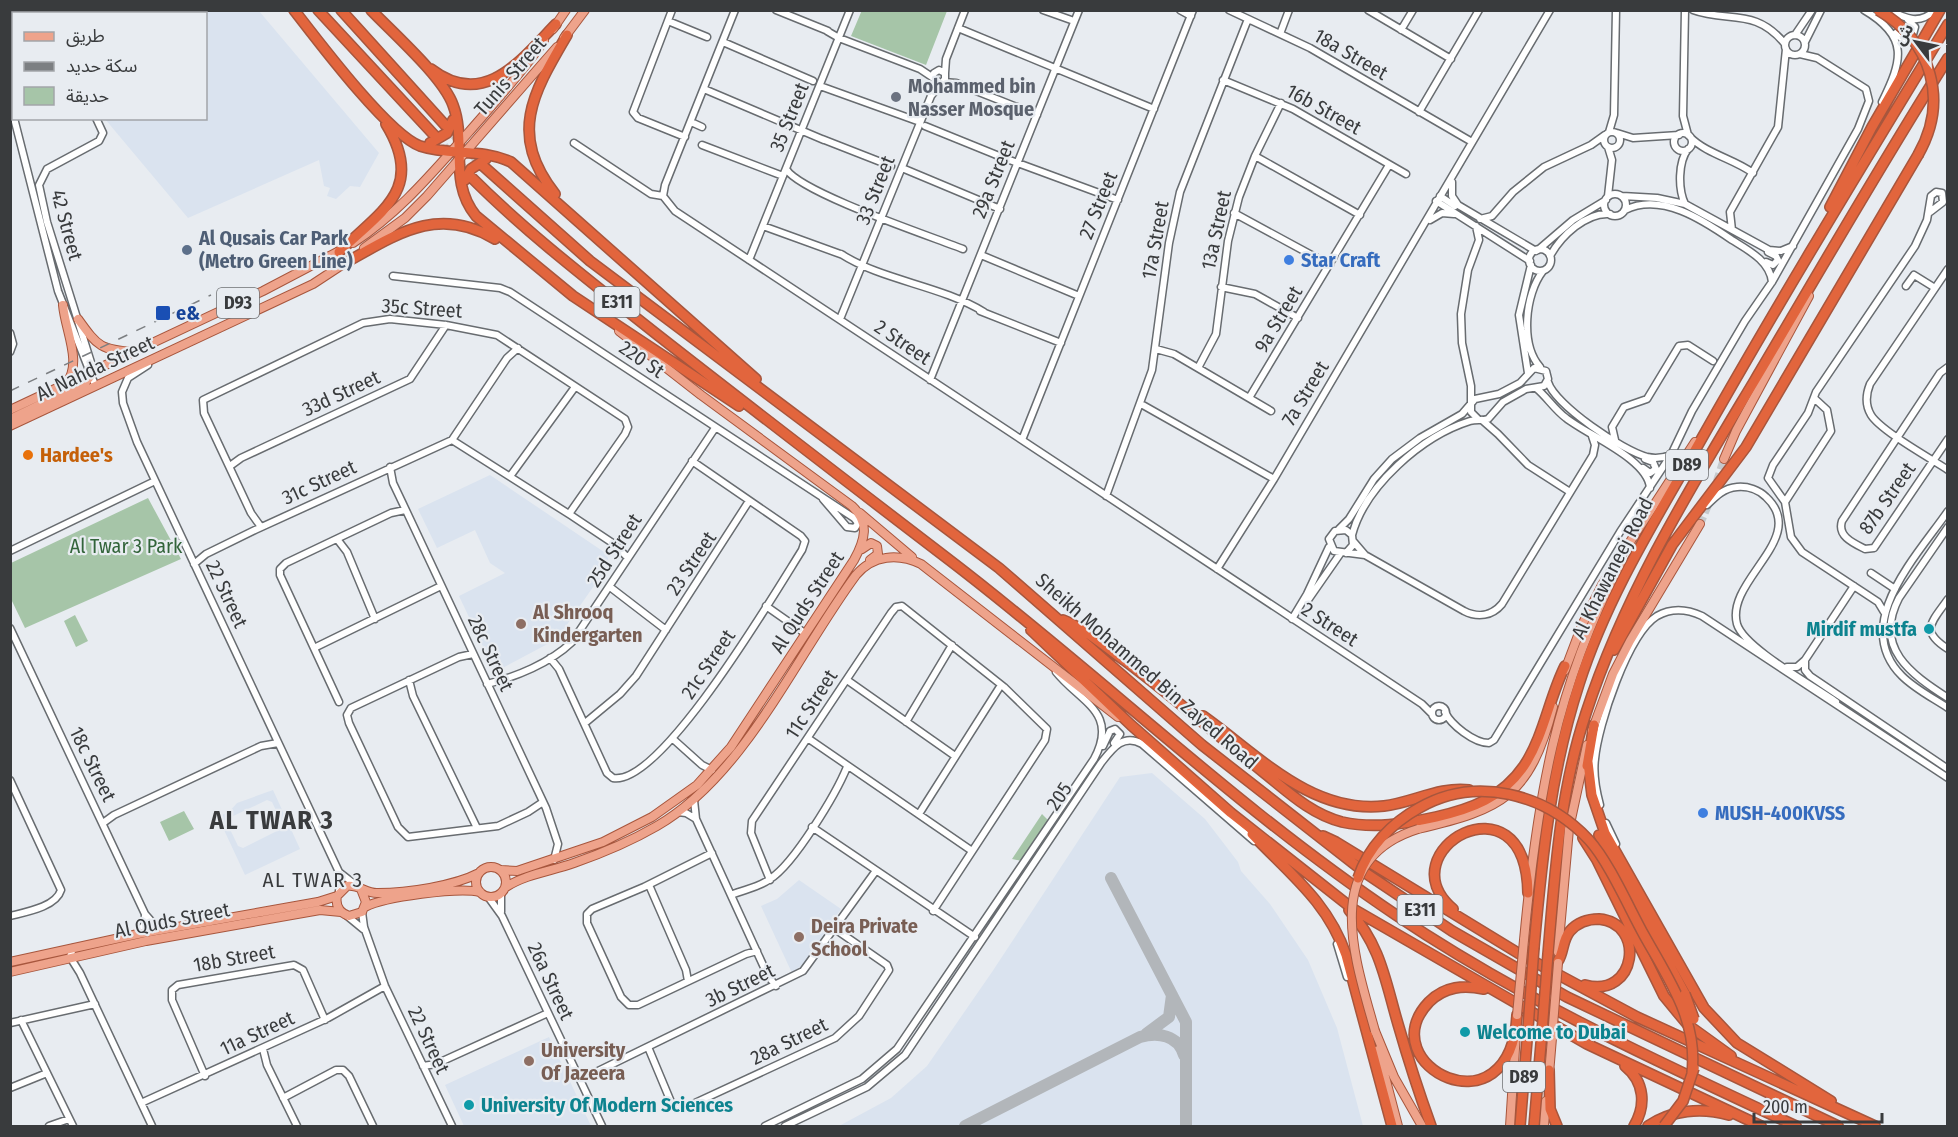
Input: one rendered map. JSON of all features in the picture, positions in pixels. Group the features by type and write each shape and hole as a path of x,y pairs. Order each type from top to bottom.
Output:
{"highway":[{"path":"294,10 376,109 411,141 430,148 503,159 523,171 781,403"},
{"path":"318,10 435,136"},
{"path":"341,10 445,125"},
{"path":"371,10 417,58 452,103 464,196 476,216 517,252 605,318 707,386 768,422"},
{"path":"1603,667 1663,560 1692,517 1742,453 1918,154 1932,121 1935,97 1931,73 1915,40 1898,23 1878,10"},
{"path":"1797,274 1872,127 1940,10"},
{"path":"417,58 446,79 459,83 490,81 515,67 556,24"},
{"name":"Al Khawaneej Road","path":"1520,1126 1541,862 1552,784 1579,684 1616,592 1714,416 1947,24"},
{"path":"567,35 533,96 528,130 535,164 543,179 573,217"},
{"name":"Al Khawaneej Road","path":"1534,1126 1558,837 1566,787 1586,714 1603,667 1626,608 1669,526 1947,60"},
{"path":"411,141 427,144 442,138 453,118 452,103"},
{"path":"339,252 382,214 398,189 401,159 397,145 376,109"},
{"path":"464,196 465,178 471,168 485,159 503,159"},
{"name":"Sheikh Mohammed Bin Zayed Road","path":"482,165 590,261 999,568 1184,729 1316,835 1394,893 1514,968 1592,1010 1838,1126"},
{"name":"Sheikh Mohammed Bin Zayed Road","path":"471,177 556,255 768,422 1016,612 1276,828 1397,916 1478,967 1575,1021 1796,1126"},
{"path":"345,263 401,233 439,223 470,225 517,252"},
{"path":"1016,612 1046,645 1131,725 1232,813 1332,894 1368,919 1587,1044 1761,1126"},
{"path":"1053,615 1081,629 1176,699 1244,745 1290,782 1329,801 1351,806 1383,806 1456,790 1473,790 1502,792 1539,804 1561,817 1588,839 1602,860 1681,1002 1693,1040 1692,1073"},
{"path":"1176,699 1295,798 1314,810 1339,821 1386,826 1472,808 1485,802 1505,787 1523,767 1533,750 1565,666"},
{"path":"1594,725 1588,762 1588,792 1599,835 1685,994 1697,1033 1692,1073 1683,1101 1665,1126"},
{"path":"1588,762 1590,787 1599,818 1698,1000 1722,1030 1744,1048 1871,1125"},
{"path":"1358,878 1366,859 1380,839 1406,816 1436,800 1473,790"},
{"path":"1232,813 1305,885 1321,905 1341,942 1392,1126"},
{"path":"1471,925 1444,900 1436,881 1439,854 1458,834 1473,829 1487,828 1511,839 1525,861 1528,893"},
{"path":"1578,832 1597,860 1664,996 1684,1021 1728,1054 1791,1088"},
{"path":"1316,835 1336,842 1471,925 1637,1017 1871,1125"},
{"path":"1332,894 1361,924 1374,944 1431,1126"},
{"path":"1558,962 1567,935 1575,926 1589,920 1611,923 1627,939 1629,961 1617,980 1597,987 1566,979"},
{"path":"1492,991 1464,986 1453,988 1434,997 1426,1005 1417,1024 1417,1046 1426,1066 1433,1074 1462,1085 1484,1081 1502,1068 1508,1060 1517,1017"},
{"path":"1587,1044 1626,1067 1636,1077 1642,1100 1634,1126"},
{"path":"1549,1070 1550,1109 1557,1126"},
{"path":"1648,1126 1673,1114 1696,1111 1719,1113 1755,1126"}],"main road":[{"name":"Tunis Street","path":"459,151 523,70 566,10"},
{"name":"Tunis Street","path":"459,151 567,35 585,10"},
{"name":"Al Nahda Street","path":"10,426 136,352 339,252 398,209 459,151"},
{"name":"Al Nahda Street","path":"10,410 65,385 175,350 321,279 405,218 459,151"},
{"path":"1724,459 1736,431 1800,314 1812,285"},
{"path":"63,305 74,363 73,375 65,385"},
{"path":"605,318 665,368 858,511 921,564"},
{"path":"78,319 93,340 102,348 136,352"},
{"path":"10,419 92,377"},
{"path":"1398,1126 1351,939 1351,908 1358,878 1381,849 1402,835 1481,812 1515,789 1533,766 1542,747 1565,666 1602,585 1714,416"},
{"name":"Al Quds Street","path":"501,870 513,872 554,860 652,817 683,797 712,770 731,747 854,560 865,533 858,511"},
{"path":"1544,1126 1571,813 1581,765 1613,674 1630,641 1700,524"},
{"path":"1510,1126 1528,893 1543,779 1562,706 1598,609 1638,529"},
{"path":"843,592 858,570 878,554 877,546 868,544 854,560"},
{"name":"Al Quds Street","path":"506,887 517,880 576,862 623,843 678,812 709,787 748,738 843,592 860,570 874,561 902,556 921,564 1131,725"},
{"path":"709,787 735,751 731,747"},
{"path":"489,867 501,870 506,878 506,887 501,895 489,898 480,892 455,891 385,901 363,909 354,916 343,913 337,905 338,894 347,886 384,893 460,881 489,867"},
{"path":"479,873 476,883 480,892"},
{"path":"359,888 366,897 363,909"},
{"name":"Al Quds Street","path":"10,962 138,934 318,902 338,894"},
{"name":"Al Quds Street","path":"10,972 69,957 285,916 327,909 343,913"},
{"path":"1375,1031 1394,1077 1422,1126"}],"street":[{"path":"672,10 633,107 634,114 638,118 685,137"},
{"path":"663,196 735,10"},
{"path":"776,10 1036,117"},
{"name":"35 Street","path":"747,259 764,224 850,10"},
{"name":"33 Street","path":"838,318 922,124 966,10"},
{"path":"1044,10 1074,23"},
{"name":"29a Street","path":"928,378 939,360 1079,10"},
{"path":"1180,10 1191,12"},
{"name":"18a Street","path":"1229,10 1280,34 1472,143"},
{"path":"1280,34 1288,10"},
{"path":"1368,10 1450,59"},
{"path":"1401,30 1413,10"},
{"path":"1419,112 1479,10"},
{"name":"7a Street","path":"1218,570 1550,10"},
{"path":"1610,214 1605,208 1611,186 1612,160 1607,146 1607,134 1614,115 1616,10"},
{"path":"1685,204 1681,193 1682,163 1692,143 1683,116 1686,10"},
{"path":"1714,218 1730,212 1778,127 1786,46 1812,10"},
{"path":"1784,68 1798,55 1821,10"},
{"path":"1864,10 1881,21 1900,39 1912,38 1916,30 1908,20 1889,10"},
{"path":"1908,20 1924,18 1935,10"},
{"path":"1422,704 1445,711 1452,723 1480,742 1486,744 1494,740 1620,532 1671,455 1692,411 1794,246 1813,206 1860,124 1869,98 1866,88 1817,58 1800,36 1773,32 1744,18 1696,11 1685,21"},
{"name":"27 Street","path":"1020,439 1061,343 1191,12"},
{"name":"17a Street","path":"1104,494 1141,404 1156,349 1168,243 1185,175 1248,19"},
{"path":"668,21 707,37"},
{"path":"1872,127 1898,64 1896,40 1881,21"},
{"path":"958,30 1154,110"},
{"path":"1773,32 1798,55 1817,58"},
{"path":"722,44 813,81"},
{"name":"16b Street","path":"1223,80 1281,103 1406,174"},
{"path":"820,84 1117,202"},
{"path":"703,91 891,166"},
{"name":"13a Street","path":"1198,368 1216,334 1221,287 1234,213 1255,156 1281,103"},
{"name":"42 Street","path":"14,120 63,305 92,377"},
{"name":"42 Street","path":"92,377 78,319 48,224 39,185 47,170 99,141 103,133 97,120"},
{"path":"691,122 702,127"},
{"path":"1617,133 1620,138 1618,146"},
{"path":"1480,219 1494,214 1533,174 1562,156 1591,145 1607,134 1617,133 1633,138 1689,136 1705,148 1734,160 1754,173"},
{"path":"1676,146 1675,139 1679,135"},
{"path":"1658,137 1680,150 1705,148"},
{"path":"1591,145 1618,146 1633,138"},
{"name":"2 Street","path":"574,143 653,195 663,196 675,211 1422,704"},
{"path":"702,145 784,175 963,249"},
{"name":"7a Street","path":"1404,259 1430,220 1465,154"},
{"path":"1255,156 1360,215"},
{"name":"9a Street","path":"1249,398 1389,165"},
{"path":"901,170 999,210"},
{"path":"1452,182 1454,200 1467,212"},
{"path":"1528,374 1520,315 1530,263 1537,250 1573,220 1614,194 1657,198 1685,204 1714,218 1776,256 1777,263 1771,265 1702,220 1676,209 1648,206 1624,210 1617,215 1599,215 1577,226 1560,241 1550,256"},
{"path":"1622,196 1626,204 1624,210"},
{"path":"1439,200 1467,212 1537,250 1547,251 1550,256 1550,265 1543,271 1532,292 1528,324 1533,355 1540,367 1547,373 1552,392 1566,408 1655,464 1655,471 1648,472 1592,436 1561,414 1535,388"},
{"path":"1439,200 1530,263 1536,270 1543,271"},
{"path":"1730,212 1732,230"},
{"path":"1884,612 1878,602 1793,543 1785,502 1770,483 1769,472 1802,423 1814,398 1915,246 1930,212"},
{"path":"1234,213 1330,265"},
{"path":"1430,220 1445,213 1462,218"},
{"path":"1494,214 1493,223 1497,230"},
{"path":"764,224 1061,343"},
{"path":"1476,226 1479,234 1478,242 1464,284 1461,314 1462,343 1470,381 1471,412 1498,434 1528,465 1570,492"},
{"path":"1478,242 1485,237 1493,237"},
{"path":"1755,244 1778,251 1794,246"},
{"path":"1751,252 1768,268 1772,282"},
{"path":"980,257 1079,296"},
{"path":"1947,269 1868,389 1869,410 1879,423 1947,470"},
{"path":"1906,286 1914,275 1935,288"},
{"name":"220 St","path":"393,276 508,291 854,518 858,523 855,528 847,527 823,498"},
{"path":"1221,287 1256,294 1298,318"},
{"name":"35c Street","path":"229,464 204,413 202,403 209,395 367,322 390,319 446,324 485,331 515,346 622,417 628,427 571,515"},
{"name":"33d Street","path":"437,338 438,323"},
{"name":"33d Street","path":"229,464 410,379 446,324"},
{"path":"10,333 13,344 10,352"},
{"path":"1615,440 1613,424 1624,407 1647,399 1681,344 1688,345 1713,361"},
{"path":"515,346 452,441 513,476 630,554"},
{"path":"1156,349 1174,354 1271,411"},
{"name":"22 Street","path":"175,350 132,374 123,387 123,403 156,484 339,872 341,882 338,894"},
{"path":"1293,620 1326,558 1330,536 1339,529 1386,465 1420,438 1462,414 1475,399 1506,390 1520,383 1534,368 1540,367"},
{"path":"1898,437 1940,373 1947,368"},
{"path":"1470,381 1485,396"},
{"path":"1301,607 1343,553 1352,548 1352,538 1375,491 1398,465 1440,435 1466,422 1488,419 1503,402 1526,389 1544,386 1548,382"},
{"path":"513,476 572,385"},
{"path":"1785,502 1832,431 1827,410 1814,398"},
{"path":"1141,404 1274,479"},
{"path":"1493,413 1498,434"},
{"path":"707,423 708,439"},
{"path":"1597,428 1613,424"},
{"name":"25d Street","path":"487,684 502,681 554,656 576,636 715,428"},
{"name":"25d Street","path":"708,439 722,432"},
{"path":"1339,529 1346,530 1365,555 1468,613 1489,614 1502,604 1593,456 1595,445 1592,436"},
{"name":"87b Street","path":"1898,437 1842,521 1841,532 1845,537 1865,549 1874,548 1933,460"},
{"path":"1933,460 1947,439"},
{"name":"31c Street","path":"194,564 206,554 258,528 452,441"},
{"path":"1593,456 1610,447"},
{"path":"1635,452 1655,458 1671,455"},
{"path":"1630,459 1646,475 1650,489"},
{"path":"691,463 751,503"},
{"path":"229,464 258,528"},
{"name":"28c Street","path":"390,467 393,483 544,805 557,840 558,848 554,860"},
{"name":"28c Street","path":"382,471 393,483"},
{"path":"10,551 156,484"},
{"path":"1692,517 1721,492 1738,487 1755,489 1775,508 1779,525 1777,534 1739,597 1736,615 1746,639 1840,704 1860,721"},
{"name":"23 Street","path":"583,720 598,712 636,676 751,503"},
{"name":"21c Street","path":"583,720 607,773 613,778 622,778 640,768 674,739 766,606 802,550 805,541 751,503"},
{"path":"339,702 280,572 286,562 404,507"},
{"path":"1947,511 1890,597 1884,612 1883,638 1896,669 1911,683 1947,708"},
{"path":"1947,527 1903,593 1892,623 1897,654 1908,670 1947,698"},
{"path":"340,538 377,618"},
{"path":"1330,546 1343,553 1365,555"},
{"name":"31c Street","path":"190,555 206,554"},
{"path":"1870,573 1895,589"},
{"path":"1781,664 1793,668 1805,660 1854,586"},
{"path":"314,648 442,588"},
{"path":"608,589 668,628"},
{"path":"1878,602 1890,597"},
{"path":"1947,599 1930,628 1930,635 1935,642 1947,649"},
{"path":"766,606 806,634"},
{"name":"11c Street","path":"767,867 751,834 753,819 896,607 908,609 953,646"},
{"path":"1639,893 1601,811 1596,789 1595,761 1599,736 1615,687 1636,643 1652,620 1675,610 1688,611 1702,616 1947,778"},
{"name":"18c Street","path":"10,628 145,914 159,930"},
{"path":"904,720 953,646 1045,724 1047,732 1045,740 932,910"},
{"path":"472,651 406,681 348,712 348,720 403,834 414,838 502,825 544,805"},
{"path":"554,656 583,720"},
{"path":"1805,660 1805,670 1810,676 1947,769"},
{"name":"205","path":"765,1126 844,1089 880,1065 909,1034 1094,759 1103,736 1100,718 1053,666"},
{"path":"406,681 469,815 473,829"},
{"name":"25d Street","path":"491,691 502,681"},
{"path":"846,682 956,754"},
{"path":"917,813 1002,686"},
{"path":"1422,704 1435,719 1441,720 1445,711"},
{"path":"1432,714 1436,707"},
{"path":"1094,759 1110,731 1119,731 1120,736 1101,764"},
{"path":"674,739 702,765 712,770"},
{"path":"102,820 276,740"},
{"path":"808,740 973,849"},
{"name":"205","path":"785,1126 858,1092 891,1069 912,1047 1101,764 1119,743 1136,741 1238,826 1297,884 1320,911 1335,940 1357,998"},
{"path":"732,897 777,874 811,829 850,769"},
{"path":"10,780 60,886 60,895 42,906 11,916"},
{"path":"694,800 696,819 773,987"},
{"path":"678,812 686,813 696,819"},
{"path":"811,829 975,938 978,942 962,966 957,979"},
{"name":"28c Street","path":"557,840 571,854"},
{"path":"711,851 647,886 592,909 586,916 587,923 623,1000 632,1006 756,949"},
{"path":"767,867 777,874"},
{"path":"767,867 770,879"},
{"name":"3b Street","path":"580,1080 803,971 867,884 874,871"},
{"name":"22 Street","path":"339,872 359,888"},
{"path":"647,886 691,980"},
{"name":"26a Street","path":"501,895 502,916"},
{"name":"26a Street","path":"489,898 502,916 602,1126"},
{"name":"22 Street","path":"363,909 366,932 387,989 452,1126"},
{"name":"22 Street","path":"343,913 366,932"},
{"path":"138,934 144,925 145,914"},
{"name":"28a Street","path":"645,1048 673,1105 682,1109 835,1038 859,1016 889,973 887,965 834,930"},
{"path":"964,931 980,930"},
{"path":"964,931 969,947"},
{"path":"73,948 69,957 80,974 152,1126"},
{"path":"80,974 80,964 86,954"},
{"name":"18b Street","path":"208,1075 171,996 172,990 178,985 294,965 303,970 326,1019"},
{"name":"11a Street","path":"142,1105 387,989"},
{"path":"10,1023 93,1001"},
{"path":"424,1069 547,1011"},
{"path":"23,1020 73,1126"},
{"path":"260,1050 297,1126"},
{"path":"283,1097 336,1070 343,1070 349,1076 373,1126"},
{"path":"10,1088 46,1071"},
{"path":"52,1125 68,1117"}],"shaded area":[{"path":"259,11 379,153 360,187 350,186 336,199 327,196 330,188 324,186 319,160 188,218 106,120 207,120 207,12 57,12"},
{"path":"490,475 607,554 609,564 557,639 495,672 459,596 505,573 490,563 475,530 437,548 418,509"},
{"path":"1152,773 1205,819 1238,862 1241,871 1270,904 1308,960 1337,1028 1363,1126 839,1126 891,1098 927,1066 992,972 1120,777"},
{"path":"273,790 300,849 245,875 218,817 230,811 237,803","holes":["267,800 272,802 283,825 281,829 243,848 238,846 227,823 229,818"]},
{"name":"Deira Private School","path":"799,880 841,909 803,964 792,973 761,906 777,899"},
{"name":"University Of Jazeera","path":"549,1037 591,1126 464,1126 445,1085"}],"green space":[{"path":"862,10 947,11 926,65 851,36"},
{"name":"Al Twar 3 Park","path":"148,498 181,559 25,628 11,599 11,563"},
{"path":"75,615 88,641 76,647 64,621"},
{"path":"184,811 194,829 169,841 160,822"},
{"path":"1042,814 1048,820 1022,861 1012,859"}],"taxiway":[{"path":"1111,878 1186,1022 1186,1126"},
{"path":"1146,1034 1169,1017 1172,995"},
{"path":"965,1126 1140,1037 1160,1035 1172,1039 1184,1055"}],"tunnel":[{"path":"445,125 482,165"},
{"path":"435,136 471,177"},
{"path":"1717,481 1724,459"},
{"path":"1700,524 1711,498"}],"railway":[{"path":"10,391 211,295"}],"place":[{"name":"Mohammed bin Nasser Mosque","path":"896,97"},
{"name":"Al Qusais Car Park (Metro Green Line)","path":"187,250"},
{"name":"Star Craft","path":"1289,260"},
{"name":"e&","path":"163,313"},
{"name":"Hardee's","path":"28,455"},
{"name":"Al Shrooq Kindergarten","path":"521,624"},
{"name":"Mirdif mustfa","path":"1929,629"},
{"name":"MUSH-400KVSS","path":"1703,813"},
{"name":"Deira Private School","path":"799,937"},
{"name":"Welcome to Dubai","path":"1465,1032"},
{"name":"University Of Jazeera","path":"529,1061"},
{"name":"University Of Modern Sciences","path":"469,1105"}],"district":[{"name":"AL TWAR 3","path":"272,820"},
{"name":"AL TWAR 3","path":"313,880"}]}
